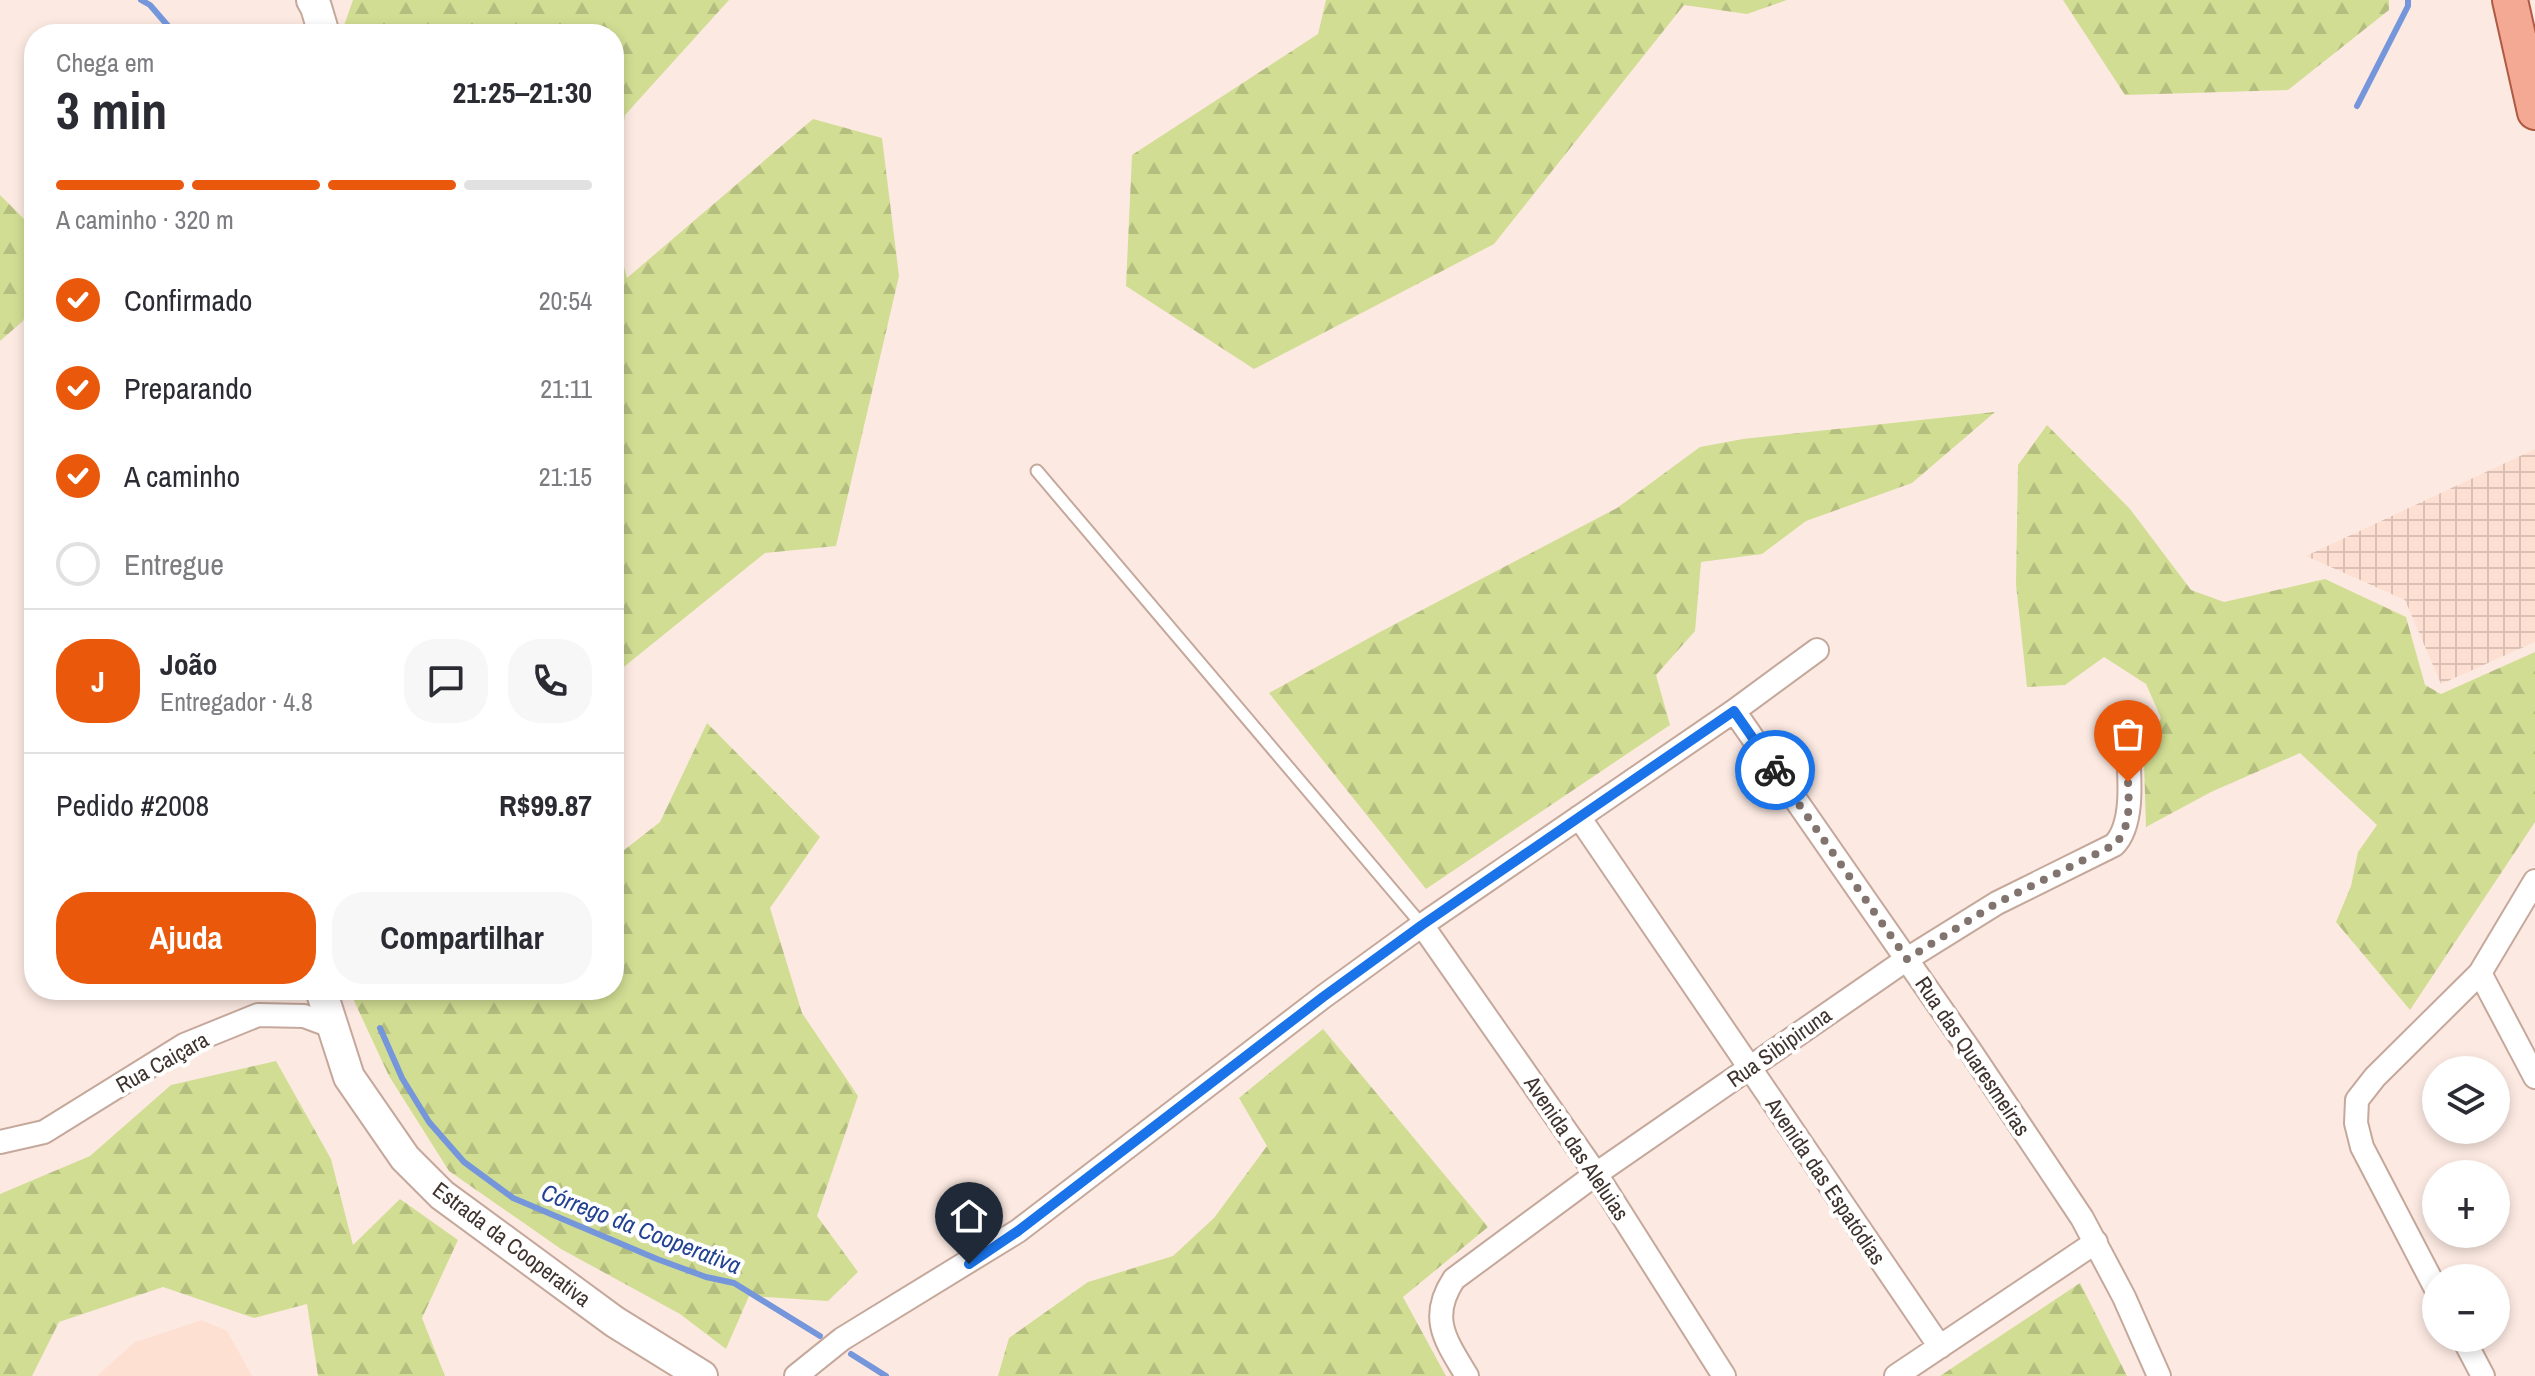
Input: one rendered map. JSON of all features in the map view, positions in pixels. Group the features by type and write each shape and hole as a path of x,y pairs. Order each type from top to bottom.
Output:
{"main road":[{"path":"312,0 320,24"},
{"path":"2510,0 2535,112"},
{"name":"Estrada da Cooperativa","path":"324,1000 349,1077 405,1158 442,1195 615,1322 697,1375"}],"street":[{"path":"796,1376 842,1339 969,1264 1018,1231 1422,925 1734,711 1817,650"},
{"name":"Rua das Quaresmeiras","path":"1734,711 1907,959 2096,1242 2159,1376"},
{"name":"Rua Sibipiruna","path":"1467,1376 1446,1341 1441,1322 1441,1304 1454,1279 1596,1174 1907,959 1997,903 2090,858 2121,838 2129,806 2127,734"},
{"name":"Avenida das Espatódias","path":"1579,817 1940,1347"},
{"path":"2423,1264 2362,1147 2355,1111 2357,1100 2375,1077 2480,973 2535,881"},
{"name":"Avenida das Aleluias","path":"1422,925 1596,1174 1724,1376"},
{"path":"2480,973 2535,1077"},
{"name":"Rua Caiçara","path":"0,1142 44,1132 184,1045 258,1015 304,1016 331,1026"},
{"path":"1896,1376 2096,1242"},
{"path":"2470,1352 2483,1376"}],"lane":[{"path":"1037,471 1422,925"}],"shaded area":[{"path":"2535,449 2535,642 2441,684 2405,600 2306,556"},
{"path":"202,1320 227,1331 252,1376 97,1376 135,1342"}],"green space":[{"path":"353,0 729,0 625,115 624,121 624,24 345,24"},
{"path":"1326,0 1787,0 1747,14 1684,5 1494,244 1254,369 1126,286 1132,155 1318,34"},
{"path":"2063,0 2389,0 2389,10 2288,90 2125,95"},
{"path":"813,119 882,138 899,276 836,546 765,553 624,667 624,266 627,278"},
{"path":"0,195 24,219 24,318 0,341"},
{"path":"1995,412 1912,483 1806,521 1762,554 1701,562 1695,631 1656,675 1670,725 1426,889 1269,693 1617,508 1700,447 1743,439"},
{"path":"2047,425 2130,509 2191,590 2224,602 2325,579 2406,617 2425,685 2441,694 2535,652 2535,822 2410,1010 2336,922 2351,886 2358,852 2377,825 2300,753 2211,792 2146,827 2144,763 2161,718 2146,684 2104,657 2065,685 2027,687 2016,584 2018,465"},
{"path":"707,723 820,837 770,908 802,1013 858,1096 817,1216 858,1272 828,1301 749,1296 726,1349 680,1314 561,1249 449,1171 389,1076 354,1000 624,1000 624,850 660,822"},
{"path":"1323,1029 1488,1227 1403,1297 1446,1376 998,1376 1009,1338 1088,1282 1173,1256 1214,1218 1267,1146 1239,1098"},
{"path":"276,1061 331,1159 353,1245 400,1199 458,1240 422,1318 445,1376 318,1376 307,1304 254,1318 163,1287 59,1322 32,1376 0,1376 0,1194 90,1156 171,1085"},
{"path":"2080,1283 2127,1376 1940,1376"}],"waterway":[{"name":"Córrego da Cooperativa","path":"141,0 150,5 166,24"},
{"path":"2357,106 2408,6 2408,0"},
{"name":"Córrego da Cooperativa","path":"380,1028 402,1078 429,1122 464,1162 513,1198 657,1259 706,1277 734,1283 820,1336"},
{"name":"Córrego da Cooperativa","path":"851,1354 886,1376"}],"way so far":[{"path":"1775,770 1907,959 1997,903 2114,845 2125,827 2129,806 2128,782"}],"route":[{"path":"969,1264 1018,1231 1422,925 1734,711 1775,770"}]}
